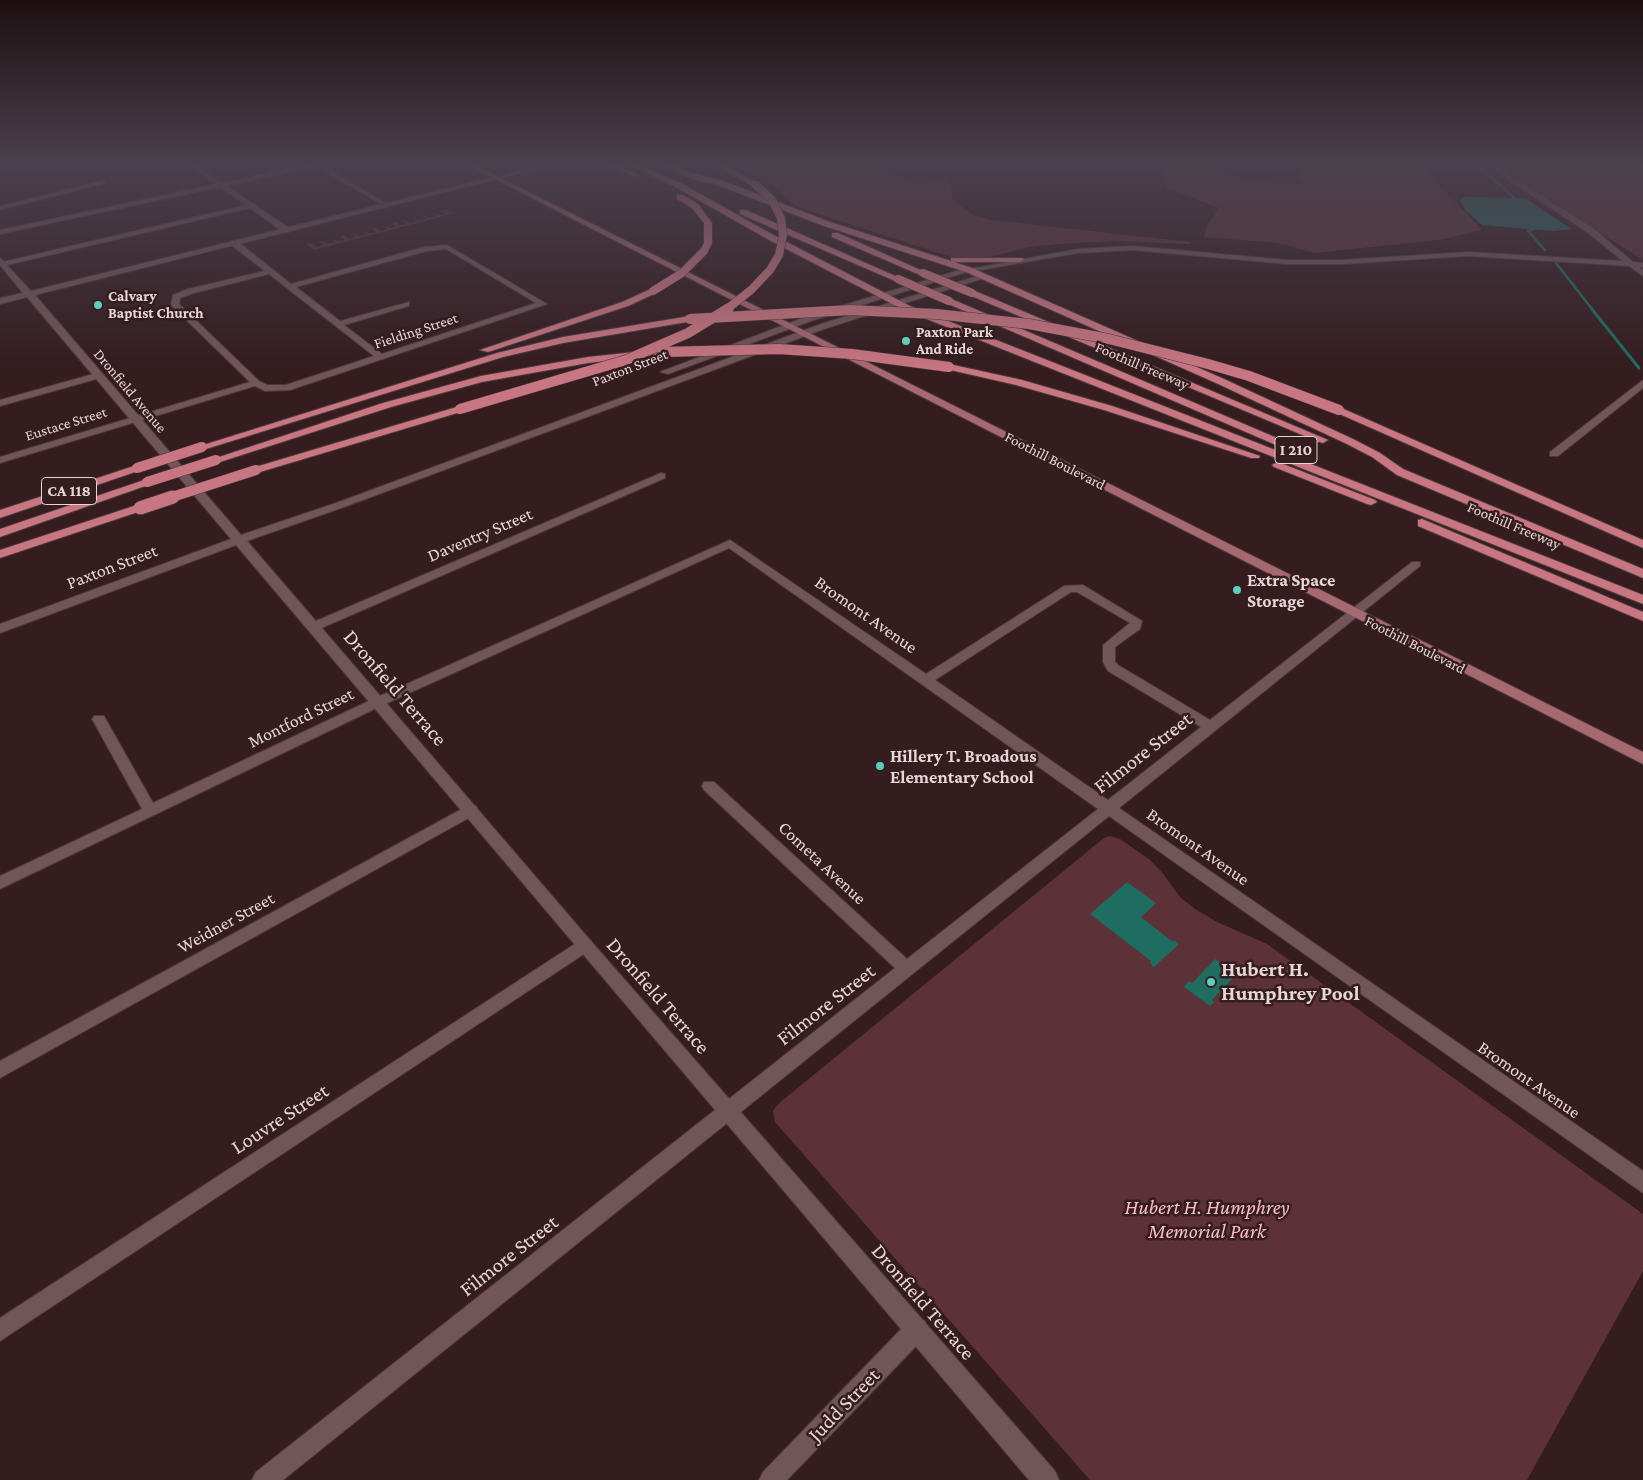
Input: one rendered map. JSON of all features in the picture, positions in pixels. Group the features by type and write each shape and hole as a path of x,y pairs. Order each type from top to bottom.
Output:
{"highway":[{"path":"202,447 625,304 653,291 682,273 704,250 708,243 708,232"},
{"path":"764,232 882,296 985,340 1344,479 1643,600"},
{"path":"0,554 256,470 626,360 688,333 730,307 751,290 770,270 779,255 783,232"},
{"name":"Foothill Freeway","path":"789,232 1643,600"},
{"name":"Foothill Freeway","path":"827,232 1643,574"},
{"path":"852,232 969,270 1220,381 1376,455 1401,472"},
{"path":"937,259 1020,260"},
{"path":"202,447 500,355 582,337 690,319 800,311 850,310 936,314 1029,324 1109,339 1249,376 1340,410 1643,544"},
{"path":"0,533 148,482 386,405 481,379 579,361 663,352 779,349 860,355 949,367 1018,382 1108,408 1241,451 1397,512 1643,617"},
{"name":"CA 118","path":"0,514 202,447"}],"main road":[{"name":"Foothill Boulevard","path":"603,232 1643,760"}],"street":[{"path":"1,262 134,232"},
{"path":"0,300 278,232"},
{"path":"1593,232 1643,274"},
{"path":"234,243 382,358"},
{"name":"Fielding Street","path":"256,383 265,388 276,389 298,384 542,304 450,248 427,248 291,286"},
{"name":"Paxton Street","path":"0,629 238,540 397,474 789,326 969,270 1083,251 1133,248 1294,262 1342,262 1468,254 1643,265"},
{"name":"Paxton Street","path":"238,540 340,506 492,446 806,334 1043,257"},
{"name":"Dronfield Avenue","path":"1,262 238,540"},
{"path":"256,383 175,305 176,297 191,291 269,272"},
{"path":"338,324 406,304"},
{"path":"0,403 97,376"},
{"name":"Eustace Street","path":"0,460 256,383"},
{"path":"1554,454 1643,383"},
{"name":"Daventry Street","path":"313,626 661,476"},
{"name":"Dronfield Terrace","path":"238,540 471,810 727,1112 1046,1480"},
{"name":"Bromont Avenue","path":"730,543 1643,1183"},
{"name":"Montford Street","path":"0,883 378,702 730,543"},
{"name":"Filmore Street","path":"264,1480 1416,564"},
{"path":"926,680 1068,590 1079,588 1136,621 1136,626 1109,645 1109,662 1113,668 1211,728"},
{"path":"98,719 151,812"},
{"name":"Cometa Avenue","path":"710,786 907,969"},
{"name":"Weidner Street","path":"0,1070 471,810"},
{"name":"Louvre Street","path":"0,1330 584,945"},
{"name":"Judd Street","path":"771,1480 917,1329"}],"green space":[{"path":"363,232 382,232 314,250 306,244 311,243 317,247 324,245 319,241 328,244 335,242 330,239 345,240 341,236 344,235 349,239 356,237 351,233 360,236 366,234"},
{"path":"875,232 1101,232 1191,242 1190,244 1115,241 1057,244 1030,247 990,257 954,258"},
{"path":"1205,232 1473,232 1439,240 1314,253 1279,243 1204,237"},
{"path":"1599,232 1643,232 1643,260"},
{"name":"Hubert H. Humphrey Memorial Park","path":"1110,836 1120,839 1150,860 1161,871 1180,897 1195,909 1217,922 1267,944 1643,1214 1643,1271 1527,1480 1090,1480 775,1122 773,1111 778,1104 1104,838"}],"water":[{"path":"1127,882 1156,903 1141,917 1173,942 1174,940 1179,944 1154,967 1150,963 1151,961 1090,914"},
{"name":"Hubert H. Humphrey Pool","path":"1215,959 1236,975 1212,1000 1214,1002 1210,1006 1184,987 1189,981 1192,983"}],"waterway":[{"path":"1529,232 1545,250"},
{"path":"1556,263 1592,309"},
{"path":"1591,308 1639,368"}],"place":[{"name":"Calvary Baptist Church","path":"98,305"},
{"name":"Paxton Park And Ride","path":"906,341"},
{"name":"Extra Space Storage","path":"1237,590"},
{"name":"Hillery T. Broadous Elementary School","path":"880,766"},
{"name":"Hubert H. Humphrey Pool","path":"1211,982"}]}
